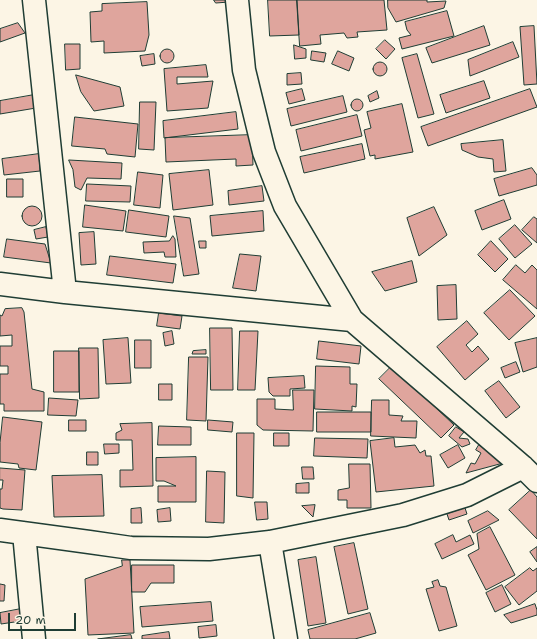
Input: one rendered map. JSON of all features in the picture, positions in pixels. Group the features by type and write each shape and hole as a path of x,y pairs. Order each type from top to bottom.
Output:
{"street":[{"path":"34,0 65,292"},
{"path":"237,0 244,70 264,152 285,206 352,320 530,474"},
{"path":"0,284 65,292 352,320"},
{"path":"0,530 131,548 209,550 270,542 404,515 530,474"},
{"path":"24,533 34,639"},
{"path":"270,542 286,639"}],"building":[{"path":"214,0 229,0 229,2 216,3"},
{"path":"268,0 297,0 299,35 270,36"},
{"path":"297,0 384,0 387,30 357,32 358,37 347,38 344,33 320,35 321,44 300,46"},
{"path":"388,0 427,0 427,2 446,1 444,8 396,22 388,8"},
{"path":"147,2 149,35 145,51 104,53 104,41 91,42 90,12 102,11 102,4"},
{"path":"447,11 454,36 402,49 399,38 411,35 407,30 405,22"},
{"path":"18,23 25,33 0,42 0,29"},
{"path":"484,26 490,45 432,63 426,48"},
{"path":"534,26 537,84 524,85 520,27"},
{"path":"385,40 395,49 386,59 376,49"},
{"path":"513,42 519,57 470,76 468,60"},
{"path":"65,44 80,44 80,69 66,70"},
{"path":"294,45 306,49 306,58 295,59"},
{"path":"164,49 170,49 174,53 174,59 170,63 164,63 160,59 160,53"},
{"path":"312,51 326,53 324,62 311,60"},
{"path":"338,51 354,58 349,71 332,64"},
{"path":"154,54 155,64 142,66 140,56"},
{"path":"417,54 434,114 418,118 402,58"},
{"path":"377,62 383,62 387,66 387,72 383,76 377,76 373,72 373,66"},
{"path":"206,65 208,77 177,77 177,84 213,81 208,108 167,111 164,69"},
{"path":"301,73 302,84 287,85 287,74"},
{"path":"76,75 120,87 124,106 94,111 81,92"},
{"path":"484,81 490,98 446,113 440,95"},
{"path":"302,89 305,100 289,104 286,93"},
{"path":"530,89 537,107 428,146 421,127"},
{"path":"377,91 379,98 370,102 368,96"},
{"path":"34,95 36,108 0,114 0,101"},
{"path":"343,96 347,112 291,126 287,109"},
{"path":"359,99 362,100 362,110 355,111 352,110 351,103 352,100"},
{"path":"140,102 156,102 154,150 139,149"},
{"path":"402,104 413,152 375,159 375,155 370,156 364,130 371,128 367,112"},
{"path":"236,112 238,129 164,138 163,121"},
{"path":"357,115 362,136 301,151 296,130"},
{"path":"75,117 138,124 135,157 107,154 105,149 72,146"},
{"path":"252,135 253,165 236,166 236,159 166,162 165,138"},
{"path":"503,140 506,171 494,172 493,159 478,157 462,150 461,144"},
{"path":"362,144 365,159 304,173 300,157"},
{"path":"39,154 40,171 4,175 2,159"},
{"path":"69,160 122,163 121,179 87,178 81,190 75,187 73,170"},
{"path":"532,168 537,175 537,185 499,196 494,179"},
{"path":"209,170 213,205 173,210 169,174"},
{"path":"138,172 163,175 160,208 134,205"},
{"path":"7,179 23,179 23,197 7,197"},
{"path":"87,184 131,186 130,202 86,201"},
{"path":"262,186 264,201 229,205 228,191"},
{"path":"504,200 511,219 482,230 475,211"},
{"path":"85,205 126,211 123,231 83,227"},
{"path":"32,206 39,209 42,216 39,223 32,226 25,223 22,216 25,209"},
{"path":"434,207 447,235 419,256 407,218"},
{"path":"129,210 169,216 166,237 126,232"},
{"path":"263,211 264,231 212,236 210,216"},
{"path":"174,216 190,218 199,274 184,276"},
{"path":"534,217 537,219 537,243 522,230"},
{"path":"515,225 532,244 515,258 499,239"},
{"path":"46,227 48,237 36,239 34,230"},
{"path":"94,232 96,264 81,265 79,233"},
{"path":"173,236 175,239 176,257 165,257 164,252 144,253 143,242 169,241"},
{"path":"7,239 45,244 51,263 4,257"},
{"path":"199,241 206,241 206,248 200,248"},
{"path":"491,241 508,259 495,272 478,255"},
{"path":"240,254 261,256 256,291 233,288"},
{"path":"110,256 176,264 173,283 107,275"},
{"path":"412,261 417,282 385,291 372,272"},
{"path":"516,265 525,273 532,265 537,270 537,309 503,280"},
{"path":"456,285 457,319 438,320 437,286"},
{"path":"510,290 535,316 509,340 484,313"},
{"path":"22,308 24,312 32,389 44,392 44,411 4,411 4,404 0,404 0,374 8,374 8,366 0,366 0,346 12,346 12,335 0,336 0,315 2,316 5,309"},
{"path":"159,313 182,316 180,329 157,326"},
{"path":"467,321 478,334 466,345 472,352 478,346 489,359 465,380 437,347"},
{"path":"210,328 232,328 233,390 211,390"},
{"path":"172,331 174,344 165,346 163,333"},
{"path":"240,331 258,331 255,390 238,390"},
{"path":"128,338 131,383 106,384 103,340"},
{"path":"537,338 537,367 523,372 515,343"},
{"path":"135,340 151,340 151,368 135,368"},
{"path":"319,341 361,346 359,364 317,359"},
{"path":"79,348 98,348 99,398 80,399"},
{"path":"206,350 206,354 192,354 193,351"},
{"path":"54,351 79,351 79,392 54,392"},
{"path":"189,357 208,357 206,421 187,420"},
{"path":"516,362 520,372 505,378 501,368"},
{"path":"316,366 350,367 350,384 357,384 356,407 352,406 352,411 315,409"},
{"path":"392,366 454,425 441,438 379,379"},
{"path":"304,376 305,388 290,389 290,396 273,396 269,392 268,378"},
{"path":"499,381 520,407 506,418 485,391"},
{"path":"159,384 172,384 172,400 159,400"},
{"path":"293,390 314,390 313,431 263,430 257,425 257,399 275,399 275,409 293,410"},
{"path":"49,398 78,400 76,416 48,415"},
{"path":"372,400 389,400 389,415 403,416 401,421 417,421 416,438 371,436"},
{"path":"317,412 371,412 371,432 317,432"},
{"path":"3,417 42,422 36,470 19,468 18,464 0,462 0,443"},
{"path":"69,420 86,420 86,431 69,431"},
{"path":"208,420 233,422 232,432 208,430"},
{"path":"152,423 153,486 120,487 120,470 133,470 132,440 116,440 116,433 122,430 120,424"},
{"path":"159,426 191,427 191,445 158,445"},
{"path":"456,427 464,432 459,438 468,439 470,444 462,447 449,436"},
{"path":"237,433 254,433 253,498 237,496"},
{"path":"274,433 289,433 289,446 274,446"},
{"path":"315,438 368,439 367,458 314,456"},
{"path":"394,438 395,447 415,445 420,453 425,450 426,456 431,456 434,486 376,492 370,441"},
{"path":"104,444 119,444 119,453 105,454"},
{"path":"458,445 465,458 448,468 440,455"},
{"path":"479,445 507,462 466,473 471,463 475,464 481,453 476,450"},
{"path":"87,452 98,452 98,465 87,465"},
{"path":"196,457 196,502 158,502 158,486 176,486 164,481 156,481 156,458"},
{"path":"349,464 370,464 371,508 347,508 347,500 338,500 338,490 349,488"},
{"path":"302,467 313,467 314,479 303,479"},
{"path":"0,468 25,470 22,510 0,508 0,489 2,489 3,480 0,480"},
{"path":"207,471 225,472 224,523 206,522"},
{"path":"102,475 104,516 54,517 52,476"},
{"path":"309,483 309,493 296,493 296,484"},
{"path":"531,490 537,497 537,539 509,510"},
{"path":"255,502 267,502 268,519 257,520"},
{"path":"315,505 313,517 302,506"},
{"path":"141,508 142,523 131,523 131,509"},
{"path":"170,508 171,521 158,522 157,510"},
{"path":"465,508 467,514 449,520 447,514"},
{"path":"488,511 499,520 473,533 468,521"},
{"path":"490,527 515,575 486,590 468,555 479,549 477,534"},
{"path":"453,535 456,542 470,535 474,544 442,559 435,544"},
{"path":"354,543 368,609 348,614 334,547"},
{"path":"537,547 537,562 530,552"},
{"path":"316,557 326,623 308,626 298,560"},
{"path":"122,560 130,560 134,633 88,635 85,579 122,566"},
{"path":"132,565 174,565 174,583 151,583 145,592 132,592"},
{"path":"530,568 533,571 537,568 537,591 519,605 505,587"},
{"path":"438,580 440,586 446,587 457,626 439,631 426,589 434,587 432,582"},
{"path":"0,584 5,585 4,601 0,601"},
{"path":"502,585 511,604 495,612 486,593"},
{"path":"211,602 213,621 142,627 140,607"},
{"path":"535,604 537,615 511,623 504,615"},
{"path":"26,608 28,620 1,624 0,613"},
{"path":"370,613 376,633 355,639 310,639 308,630"},
{"path":"216,625 217,636 199,638 198,627"},
{"path":"169,632 170,639 142,639 142,636"},
{"path":"131,635 132,639 98,639"}]}
